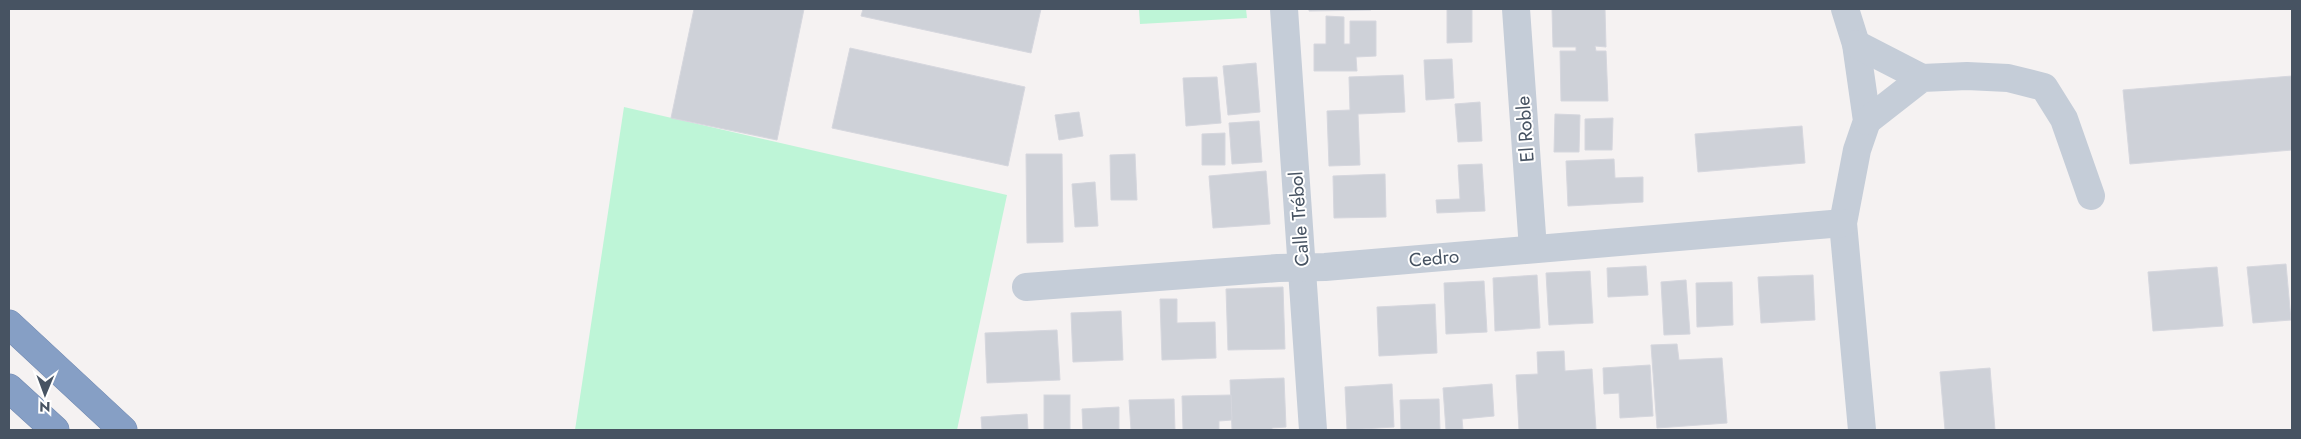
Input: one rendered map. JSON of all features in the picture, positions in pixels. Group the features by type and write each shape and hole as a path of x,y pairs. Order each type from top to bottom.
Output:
{"highway":[{"path":"9,324 123,430"},
{"path":"9,388 55,430"}],"street":[{"name":"Calle Trébol","path":"1284,9 1313,430"},
{"name":"El Roble","path":"1516,9 1534,249"},
{"path":"1845,9 1856,44 1867,121 1857,150 1843,223 1862,430"},
{"path":"1856,44 1922,78 1967,76 2008,78 2044,87 2064,119 2091,196"},
{"path":"1867,121 1922,78"},
{"name":"Cedro","path":"1026,287 1302,268 1843,223"}],"green space":[{"path":"1139,9 1246,9 1247,18 1140,24"},
{"path":"624,107 1007,195 957,430 575,430"}],"building":[{"path":"694,9 804,9 777,140 671,118"},
{"path":"863,9 1041,9 1031,53 861,16"},
{"path":"1309,9 1371,9 1371,10 1309,11"},
{"path":"1447,9 1472,9 1472,42 1447,43"},
{"path":"1552,9 1605,9 1606,47 1595,46 1596,51 1606,51 1608,101 1561,101 1560,51 1576,51 1576,47 1553,47"},
{"path":"1326,16 1344,17 1344,44 1350,44 1350,21 1376,21 1376,56 1356,57 1357,71 1314,71 1314,44 1326,44"},
{"path":"850,48 1025,87 1008,166 832,128"},
{"path":"1452,59 1454,98 1426,100 1424,60"},
{"path":"1256,63 1260,112 1228,115 1223,66"},
{"path":"1403,75 1405,112 1358,114 1360,165 1329,166 1327,111 1350,110 1349,77"},
{"path":"2292,76 2292,150 2130,164 2123,90"},
{"path":"1217,77 1221,123 1186,126 1183,78"},
{"path":"1480,102 1482,141 1458,142 1455,104"},
{"path":"1079,112 1083,136 1059,140 1055,115"},
{"path":"1555,114 1580,115 1579,152 1554,152"},
{"path":"1613,118 1612,150 1585,150 1585,119"},
{"path":"1259,121 1262,162 1232,164 1229,123"},
{"path":"1802,126 1805,163 1698,172 1695,134"},
{"path":"1225,133 1225,165 1202,165 1202,134"},
{"path":"1026,154 1062,154 1063,242 1027,243"},
{"path":"1135,154 1137,200 1111,200 1110,155"},
{"path":"1614,159 1615,178 1643,177 1643,202 1568,206 1566,161"},
{"path":"1482,164 1485,211 1437,213 1436,200 1460,199 1458,165"},
{"path":"1266,171 1270,224 1213,228 1209,176"},
{"path":"1385,174 1386,217 1334,218 1333,176"},
{"path":"1095,182 1098,226 1075,227 1072,184"},
{"path":"2286,264 2291,320 2253,323 2247,267"},
{"path":"1646,266 1648,295 1608,297 1607,268"},
{"path":"2217,267 2223,326 2153,331 2148,272"},
{"path":"1590,271 1593,323 1549,325 1546,273"},
{"path":"1537,275 1540,328 1495,331 1493,278"},
{"path":"1813,275 1815,320 1761,323 1758,277"},
{"path":"1686,280 1690,334 1664,335 1661,282"},
{"path":"1484,281 1487,332 1446,334 1444,283"},
{"path":"1732,282 1733,325 1697,327 1696,283"},
{"path":"1283,287 1285,349 1228,350 1226,289"},
{"path":"1160,299 1177,299 1177,323 1215,322 1216,358 1162,360"},
{"path":"1435,304 1437,353 1379,356 1377,307"},
{"path":"1121,311 1123,360 1073,362 1071,313"},
{"path":"1057,330 1060,380 987,383 985,333"},
{"path":"1677,344 1679,360 1722,358 1727,423 1657,428 1651,345"},
{"path":"1564,351 1565,371 1592,369 1596,430 1519,430 1516,375 1538,374 1537,352"},
{"path":"1650,365 1653,416 1620,418 1619,393 1604,394 1603,368"},
{"path":"1990,368 1995,430 1945,430 1940,372"},
{"path":"1284,378 1286,427 1272,428 1272,430 1232,430 1230,380"},
{"path":"1392,384 1394,427 1347,430 1345,387"},
{"path":"1492,384 1494,416 1462,419 1463,430 1446,430 1443,388"},
{"path":"1044,395 1070,395 1070,430 1044,430"},
{"path":"1231,395 1232,420 1219,421 1219,430 1183,430 1182,396"},
{"path":"1174,399 1175,430 1131,430 1129,400"},
{"path":"1439,399 1440,430 1401,430 1400,400"},
{"path":"1119,407 1119,430 1083,430 1082,409"},
{"path":"1027,414 1028,430 982,430 981,417"}]}
